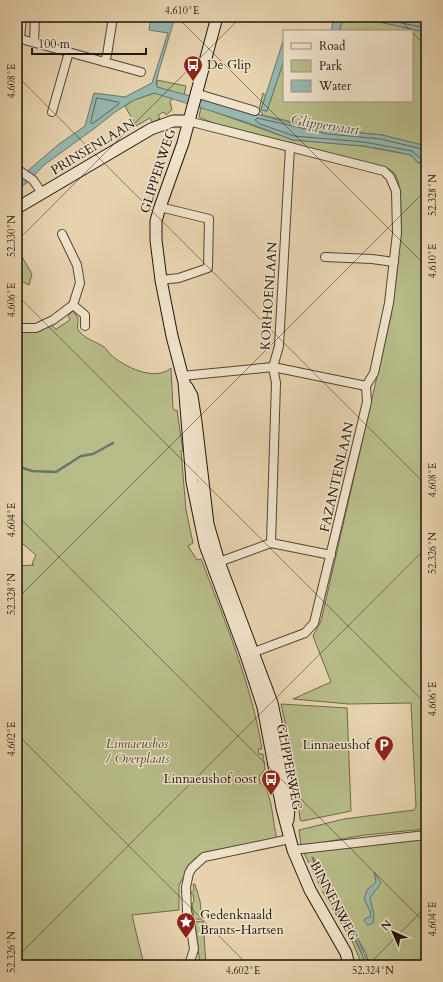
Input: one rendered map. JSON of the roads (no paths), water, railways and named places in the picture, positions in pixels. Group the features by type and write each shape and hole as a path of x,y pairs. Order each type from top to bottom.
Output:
{"street":[{"path":"22,17 18,38 141,72"},
{"path":"34,42 35,17"},
{"path":"104,62 107,55 113,17"},
{"name":"GLIPPERWEG","path":"217,17 191,107 183,143 160,207 155,231 161,280 172,336 183,379 192,482 215,564 250,654 263,707 282,808 288,827"},
{"path":"52,112 69,52"},
{"path":"195,93 255,111"},
{"name":"PRINSENLAAN","path":"17,208 151,129 173,121 188,121"},
{"name":"FAZANTENLAAN","path":"188,121 384,171 395,184 396,191 397,233 389,303 374,373 366,386 367,402 316,618 312,627 305,633 250,654"},
{"name":"KORHOENLAAN","path":"271,543 276,383 273,367 279,346 290,147"},
{"path":"20,170 33,180 42,194"},
{"path":"160,207 210,219 208,268 179,278 161,280"},
{"path":"17,328 36,328 53,320 73,305 80,283 77,264 62,234"},
{"path":"325,256 394,262"},
{"path":"73,305 85,314 85,326"},
{"path":"183,379 273,367 366,386"},
{"path":"215,564 271,543 331,555"},
{"name":"BINNENWEG","path":"288,827 293,850 310,890 346,953 350,965"},
{"path":"293,850 426,835"},
{"path":"191,964 194,949 187,912 186,887 189,873 192,868 204,857 290,839"}],"water":[{"path":"151,17 175,17 158,74 156,83 157,87 286,122 329,130 382,135 426,146 426,162 418,163 411,155 363,146 293,140 246,122 154,93 134,100 115,112 44,165 28,182 17,189 17,180 59,144 85,126 94,93 125,97 152,83 168,33 149,30"},
{"path":"334,17 426,17 426,32 370,20 343,19 339,30 331,30"},
{"path":"283,41 283,63 267,111 261,110"},
{"path":"312,857 359,941 369,965 366,965 357,942 321,879"},
{"path":"374,872 381,883 370,898 374,914 373,923 368,925 364,921 366,918 371,917 370,911 364,899 367,890 376,882"}],"waterway":[{"path":"17,466 32,471 56,472 81,456 93,454 113,443"}],"place":[{"name":"De Glip","path":"193,82"},
{"name":"Linnaeushof","path":"384,762"},
{"name":"Linnaeushof oost","path":"271,796"},
{"name":"Gedenknaald Brants-Hartsen","path":"186,939"}],"water label":[{"name":"Glippervaart","path":"325,125"}],"park label":[{"name":"Linnaeusbos / Overplaats","path":"137,752"}]}
